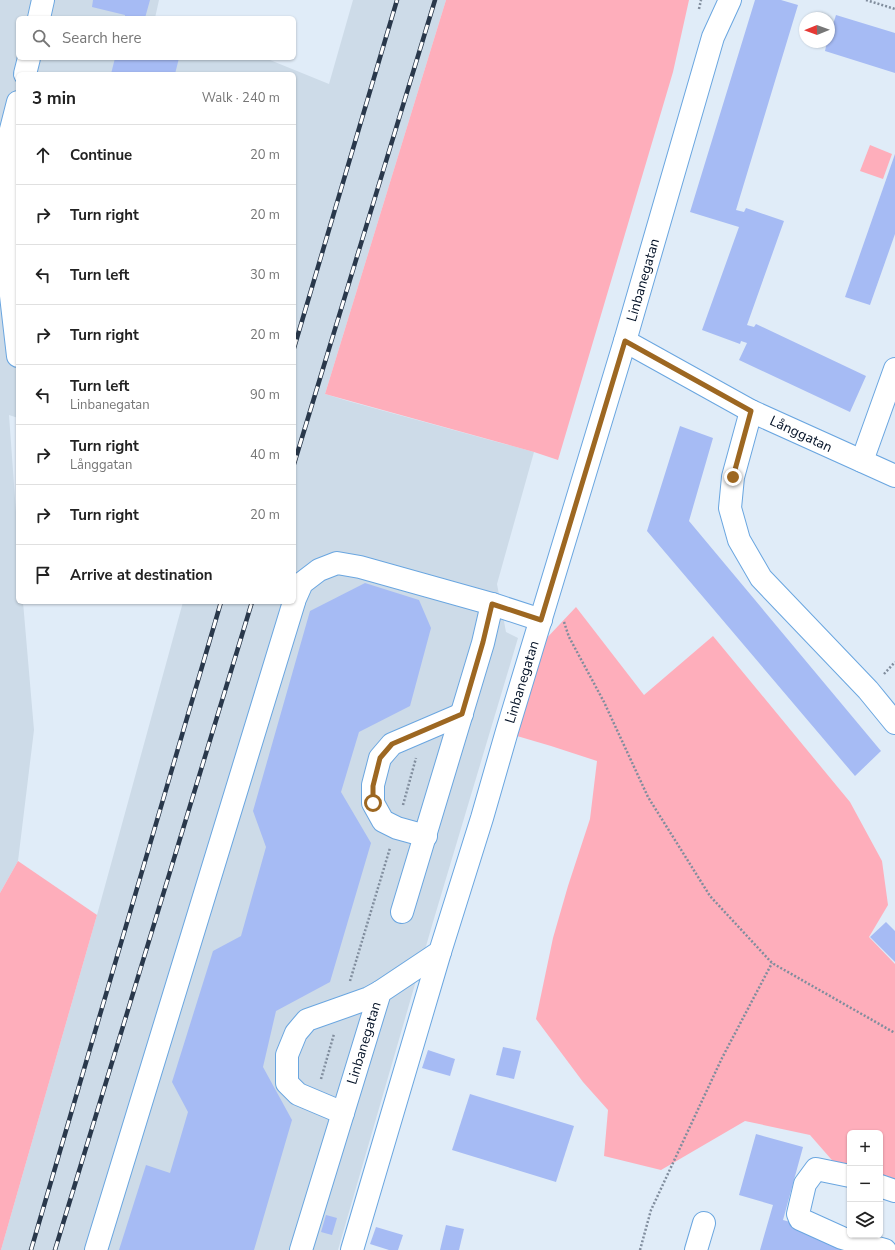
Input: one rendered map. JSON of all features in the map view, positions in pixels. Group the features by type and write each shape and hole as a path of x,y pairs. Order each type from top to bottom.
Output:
{"street":[{"path":"39,16 43,0"},
{"name":"Linbanegatan","path":"713,0 713,37"},
{"name":"Linbanegatan","path":"301,1250 380,992 440,952 625,341 713,37 730,0"},
{"path":"26,72 28,60"},
{"path":"16,110 8,141 10,287 16,339"},
{"name":"Långgatan","path":"625,341 751,411 895,476"},
{"path":"862,462 895,369"},
{"path":"751,411 732,484 730,508 739,540 761,578 868,690 895,723"},
{"path":"296,597 302,583 319,570 337,563 360,567 492,604 541,620"},
{"path":"96,1250 293,604"},
{"path":"402,912 462,714 483,642 492,604"},
{"path":"426,836 397,828 384,821 373,803 373,786 380,758 392,744 462,714"},
{"path":"352,1250 440,952"},
{"path":"343,1113 298,1094 287,1082 287,1054 296,1033 307,1020 369,998 380,992"},
{"path":"847,1175 816,1169 805,1184 798,1214 800,1219 842,1238 885,1250"},
{"path":"883,1187 895,1191"},
{"path":"696,1250 704,1223"}],"path":[{"path":"866,0 895,9"},
{"path":"551,586 568,637 604,702 648,797 710,896 772,963 895,1033"},
{"path":"315,1101 341,1008 397,828 423,730"},
{"path":"640,1250 651,1210 722,1058 772,963"}],"shaded area":[{"path":"0,0 159,0 155,16 16,16 16,60 270,60 329,84 353,0 446,0 325,394 534,452 497,584 506,632 518,638 433,922 338,1250 1,1250 97,915 182,604 296,604 296,72 16,72 16,417 9,415 16,512 16,604 23,604 34,730 18,861 0,893"},
{"path":"446,0 689,0 673,72 558,460 325,394"},
{"path":"870,145 892,154 883,179 860,171"},
{"path":"576,607 644,695 713,636 850,802 882,861 888,905 869,937 895,964 895,1188 883,1184 883,1130 847,1130 847,1170 838,1167 810,1135 745,1121 661,1170 604,1156 608,1110 583,1082 536,1019 553,938 590,819 597,761 517,736 543,642"},
{"path":"18,861 97,915 0,1250 0,893"}],"building":[{"path":"93,0 150,0 146,16 125,16 92,7"},
{"path":"755,0 781,0 798,5 736,210 744,212 746,208 784,221 747,325 754,327 756,324 866,376 850,412 739,360 747,343 741,341 740,344 702,330 739,227 690,212"},
{"path":"836,15 895,33 895,73 825,51 826,48 835,48"},
{"path":"114,60 178,60 176,72 112,72"},
{"path":"895,154 895,234 870,305 845,297"},
{"path":"680,426 713,438 689,521 881,751 855,776 647,531"},
{"path":"365,583 419,600 431,628 410,706 359,732 341,792 371,843 330,982 276,1011 263,1067 292,1120 254,1250 119,1250 146,1165 170,1173 188,1112 172,1082 213,951 241,936 266,847 253,811 310,611"},
{"path":"886,922 895,931 895,962 870,937"},
{"path":"503,1047 521,1051 514,1079 496,1075"},
{"path":"428,1050 455,1059 450,1076 422,1068"},
{"path":"470,1094 574,1126 556,1182 452,1150"},
{"path":"756,1134 803,1147 783,1220 823,1231 866,1250 760,1250 773,1205 739,1195"},
{"path":"326,1215 337,1218 332,1235 321,1232"},
{"path":"446,1225 464,1229 459,1250 440,1250"},
{"path":"376,1227 403,1235 398,1250 389,1250 370,1244"}],"railway":[{"path":"296,341 397,0"},
{"path":"296,457 435,0"},
{"path":"31,1250 220,604"},
{"path":"55,1250 251,604"}],"route":[{"path":"373,803 373,786 380,758 392,744 462,714 483,642 492,604 541,620 625,341 751,411 733,477"}]}
